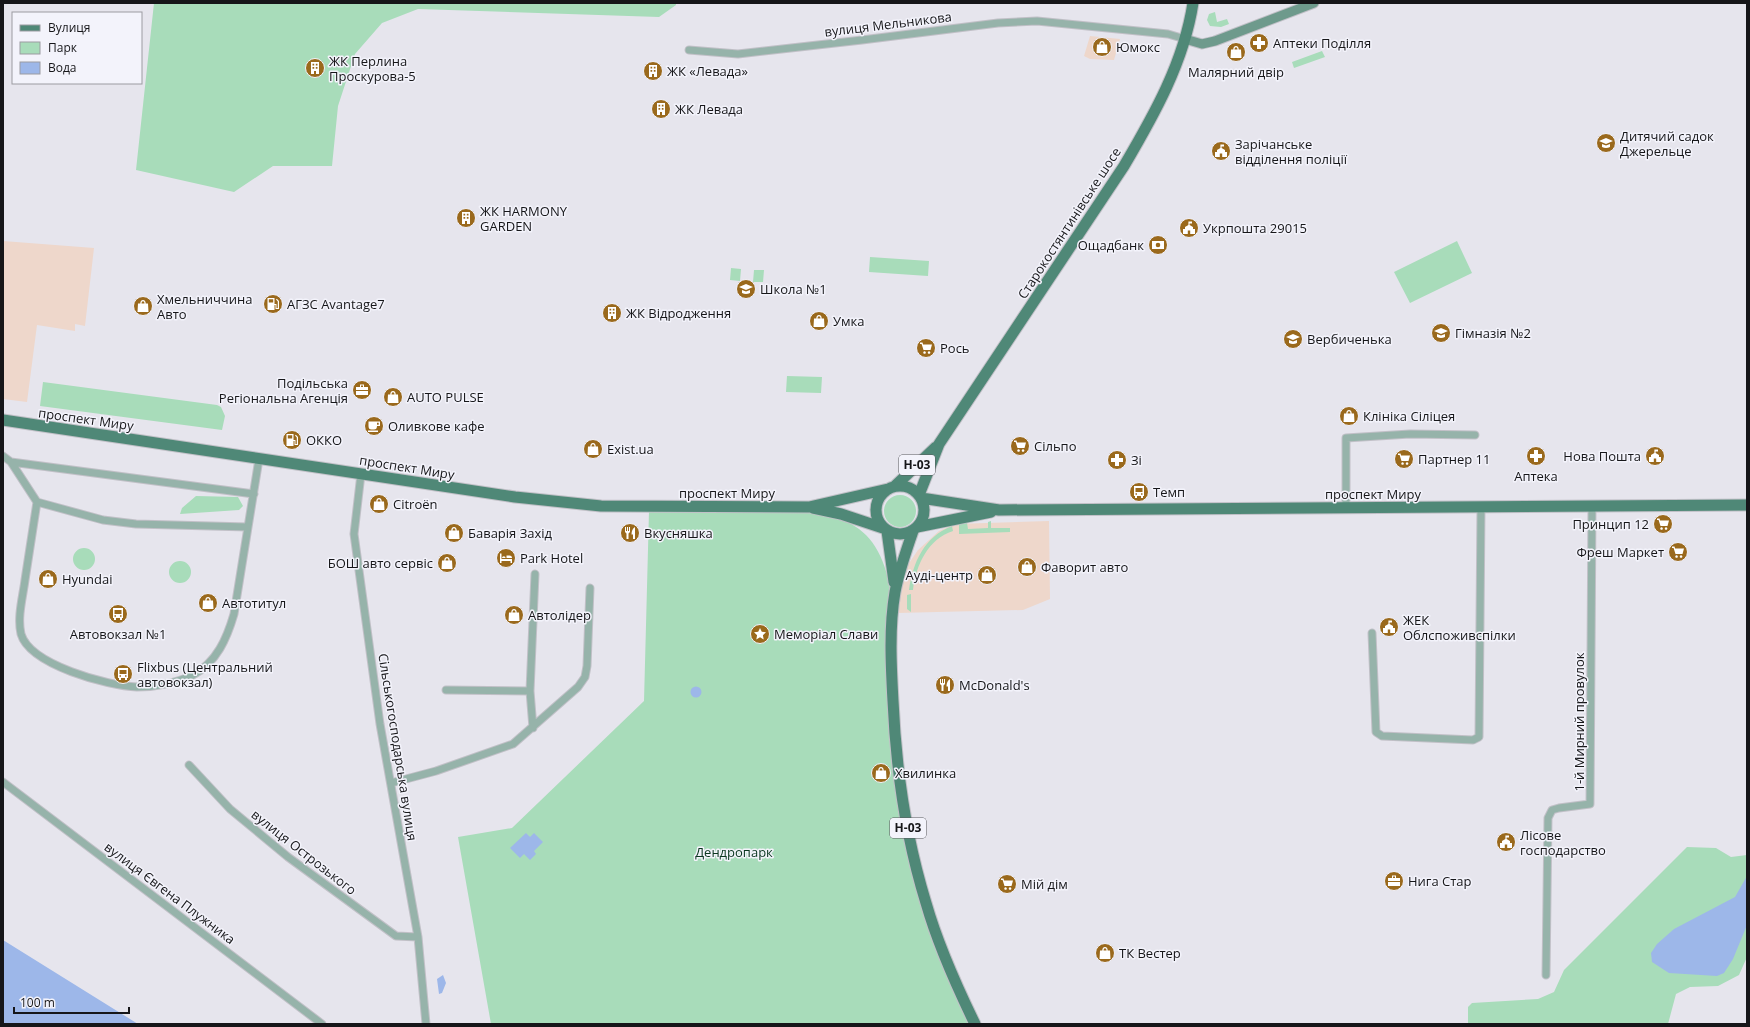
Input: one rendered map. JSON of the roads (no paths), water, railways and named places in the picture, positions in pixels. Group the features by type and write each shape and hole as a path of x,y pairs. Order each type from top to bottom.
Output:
{"main road":[{"name":"Старокостянтинівське шосе","path":"939,444 1124,166 1157,108 1185,39 1193,3"},
{"name":"проспект Миру","path":"3,420 515,497 601,506 809,507 841,514 885,529"},
{"name":"Н-03","path":"895,593 885,529 877,518 876,507 880,496 939,444"},
{"name":"Н-03","path":"939,444 920,496 924,513 915,529 900,570 895,593 891,674 894,731 898,773 910,838 925,903 939,941 975,1024"},
{"name":"Н-03","path":"892,487 910,488 920,496"},
{"name":"проспект Миру","path":"809,507 892,487"},
{"name":"проспект Миру","path":"920,496 999,510"},
{"name":"проспект Миру","path":"915,529 953,518 999,510 1747,505"},
{"path":"885,529 897,534 915,529"}],"street":[{"path":"1185,39 1202,44 1215,41 1314,3"},
{"name":"вулиця Мельникова","path":"690,50 738,54 998,23 1037,21 1168,34 1185,39"},
{"path":"1346,508 1346,438 1410,434 1474,435"},
{"path":"6,459 254,494"},
{"path":"6,459 37,502 103,520 136,524 248,526"},
{"path":"37,502 21,609 21,634 28,646 33,652 56,665 117,685 139,687 178,681 193,674 212,660 228,636 234,614 259,459"},
{"name":"Сільськогосподарська вулиця","path":"361,474 354,534 380,724 418,937 426,1024"},
{"name":"1-й Мирний провулок","path":"1546,975 1548,818 1552,810 1590,804 1592,506"},
{"path":"1372,633 1376,732 1382,736 1474,740 1479,737 1480,507"},
{"path":"532,728 530,691 535,574"},
{"path":"391,783 488,754 513,744 578,687 585,677 587,666 590,588"},
{"path":"446,690 530,691"},
{"name":"вулиця Острозького","path":"189,765 230,809 288,857 391,933 396,936 418,937"},
{"name":"вулиця Євгена Плужника","path":"3,782 322,1024"}],"water":[{"path":"694,687 698,687 700,688 700,696 694,697 691,694 691,690"},
{"path":"526,833 530,837 534,833 543,842 534,851 536,854 530,860 524,854 520,858 510,848"},
{"path":"1747,876 1747,925 1733,959 1724,973 1717,976 1669,973 1652,962 1651,953 1657,944 1674,929 1735,897"},
{"path":"3,940 138,1024 3,1024"},
{"path":"443,975 446,983 442,993 439,994 437,979"}],"place":[{"name":"Аптеки Поділля","path":"1259,43"},
{"name":"Юмокс","path":"1102,47"},
{"name":"Малярний двір","path":"1236,52"},
{"name":"ЖК Перлина Проскурова-5","path":"315,68"},
{"name":"ЖК «Левада»","path":"653,71"},
{"name":"ЖК Левада","path":"661,109"},
{"name":"Дитячий садок Джерельце","path":"1606,143"},
{"name":"Зарічанське відділення поліції","path":"1221,151"},
{"name":"ЖК HARMONY GARDEN","path":"466,218"},
{"name":"Укрпошта 29015","path":"1189,228"},
{"name":"Ощадбанк","path":"1158,245"},
{"name":"Школа №1","path":"746,289"},
{"name":"АГЗС Avantage7","path":"273,304"},
{"name":"Хмельниччина Авто","path":"143,306"},
{"name":"ЖК Відродження","path":"612,313"},
{"name":"Умка","path":"819,321"},
{"name":"Гімназія №2","path":"1441,333"},
{"name":"Вербиченька","path":"1293,339"},
{"name":"Рось","path":"926,348"},
{"name":"Подільська Регіональна Агенція","path":"362,390"},
{"name":"AUTO PULSE","path":"393,397"},
{"name":"Клініка Сіліцея","path":"1349,416"},
{"name":"Оливкове кафе","path":"374,426"},
{"name":"ОККО","path":"292,440"},
{"name":"Сільпо","path":"1020,446"},
{"name":"Exist.ua","path":"593,449"},
{"name":"Аптека","path":"1536,456"},
{"name":"Нова Пошта","path":"1655,456"},
{"name":"Партнер 11","path":"1404,459"},
{"name":"Зі","path":"1117,460"},
{"name":"Темп","path":"1139,492"},
{"name":"Citroën","path":"379,504"},
{"name":"Принцип 12","path":"1663,524"},
{"name":"Баварія Захід","path":"454,533"},
{"name":"Вкусняшка","path":"630,533"},
{"name":"Фреш Маркет","path":"1678,552"},
{"name":"Park Hotel","path":"506,558"},
{"name":"БОШ авто сервіс","path":"447,563"},
{"name":"Фаворит авто","path":"1027,567"},
{"name":"Ауді-центр","path":"987,575"},
{"name":"Hyundai","path":"48,579"},
{"name":"Автотитул","path":"208,603"},
{"name":"Автовокзал №1","path":"118,614"},
{"name":"Автолідер","path":"514,615"},
{"name":"ЖЕК Облспоживспілки","path":"1389,627"},
{"name":"Меморіал Слави","path":"760,634"},
{"name":"Flixbus (Центральний автовокзал)","path":"123,674"},
{"name":"McDonald's","path":"945,685"},
{"name":"Хвилинка","path":"881,773"},
{"name":"Лісове господарство","path":"1506,842"},
{"name":"Нига Стар","path":"1394,881"},
{"name":"Мій дім","path":"1007,884"},
{"name":"ТК Вестер","path":"1105,953"}],"park label":[{"name":"Дендропарк","path":"734,852"}]}
